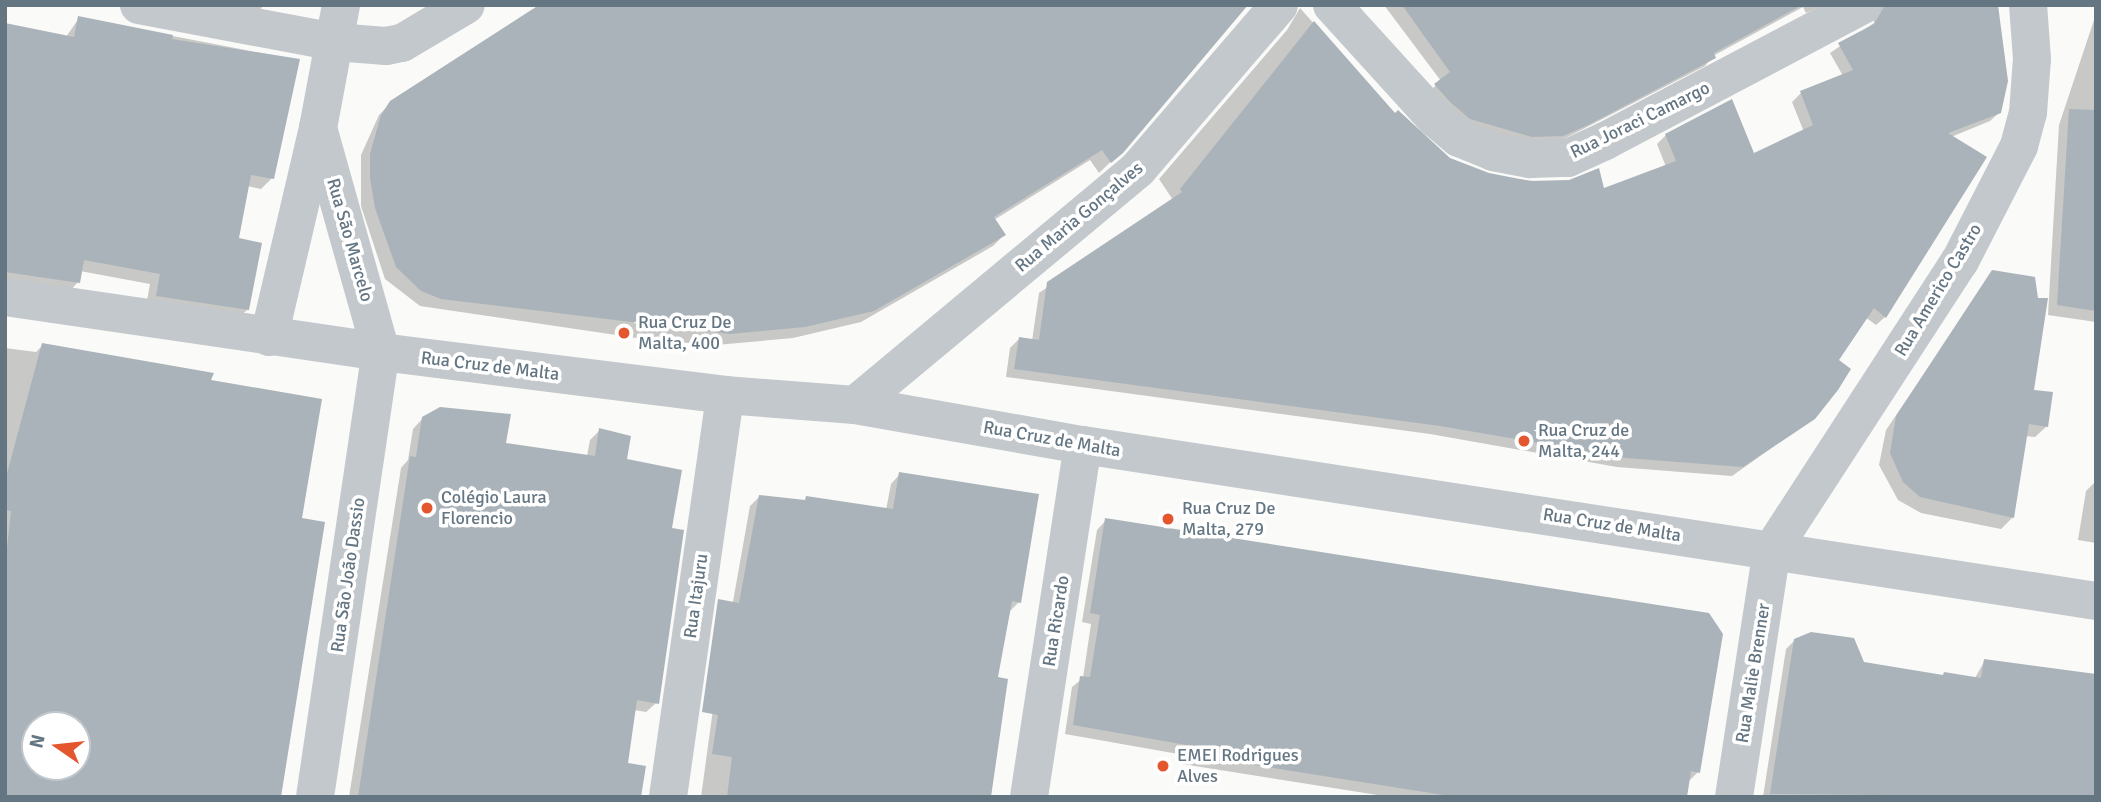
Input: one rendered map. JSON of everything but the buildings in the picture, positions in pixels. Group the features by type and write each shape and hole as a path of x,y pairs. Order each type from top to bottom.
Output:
{"street":[{"path":"139,5 335,42 402,43 466,5"},
{"name":"Rua São Marcelo","path":"269,338 318,128 341,5"},
{"name":"Rua Maria Gonçalves","path":"855,405 1138,169 1279,5"},
{"name":"Rua Joraci Camargo","path":"1332,5 1435,118 1459,138 1493,152 1530,159 1568,158 1605,141 1863,5"},
{"name":"Rua Americo Castro","path":"1772,550 1960,261 2019,146 2028,113 2028,5"},
{"name":"Rua São Marcelo","path":"318,128 382,352"},
{"name":"Rua Cruz de Malta","path":"7,306 725,395 855,405 1083,445 2096,601"},
{"name":"Rua São João Dassio","path":"315,797 382,352"},
{"name":"Rua Itajuru","path":"668,797 725,395"},
{"name":"Rua Ricardo","path":"1029,797 1083,445"},
{"name":"Rua Malie Brenner","path":"1734,797 1772,550"}],"place":[{"name":"Rua Cruz De Malta, 400","path":"624,333"},
{"name":"Rua Cruz de Malta, 244","path":"1524,441"},
{"name":"Colégio Laura Florencio","path":"427,508"},
{"name":"Rua Cruz De Malta, 279","path":"1168,519"},
{"name":"EMEI Rodrigues Alves","path":"1163,766"}]}
